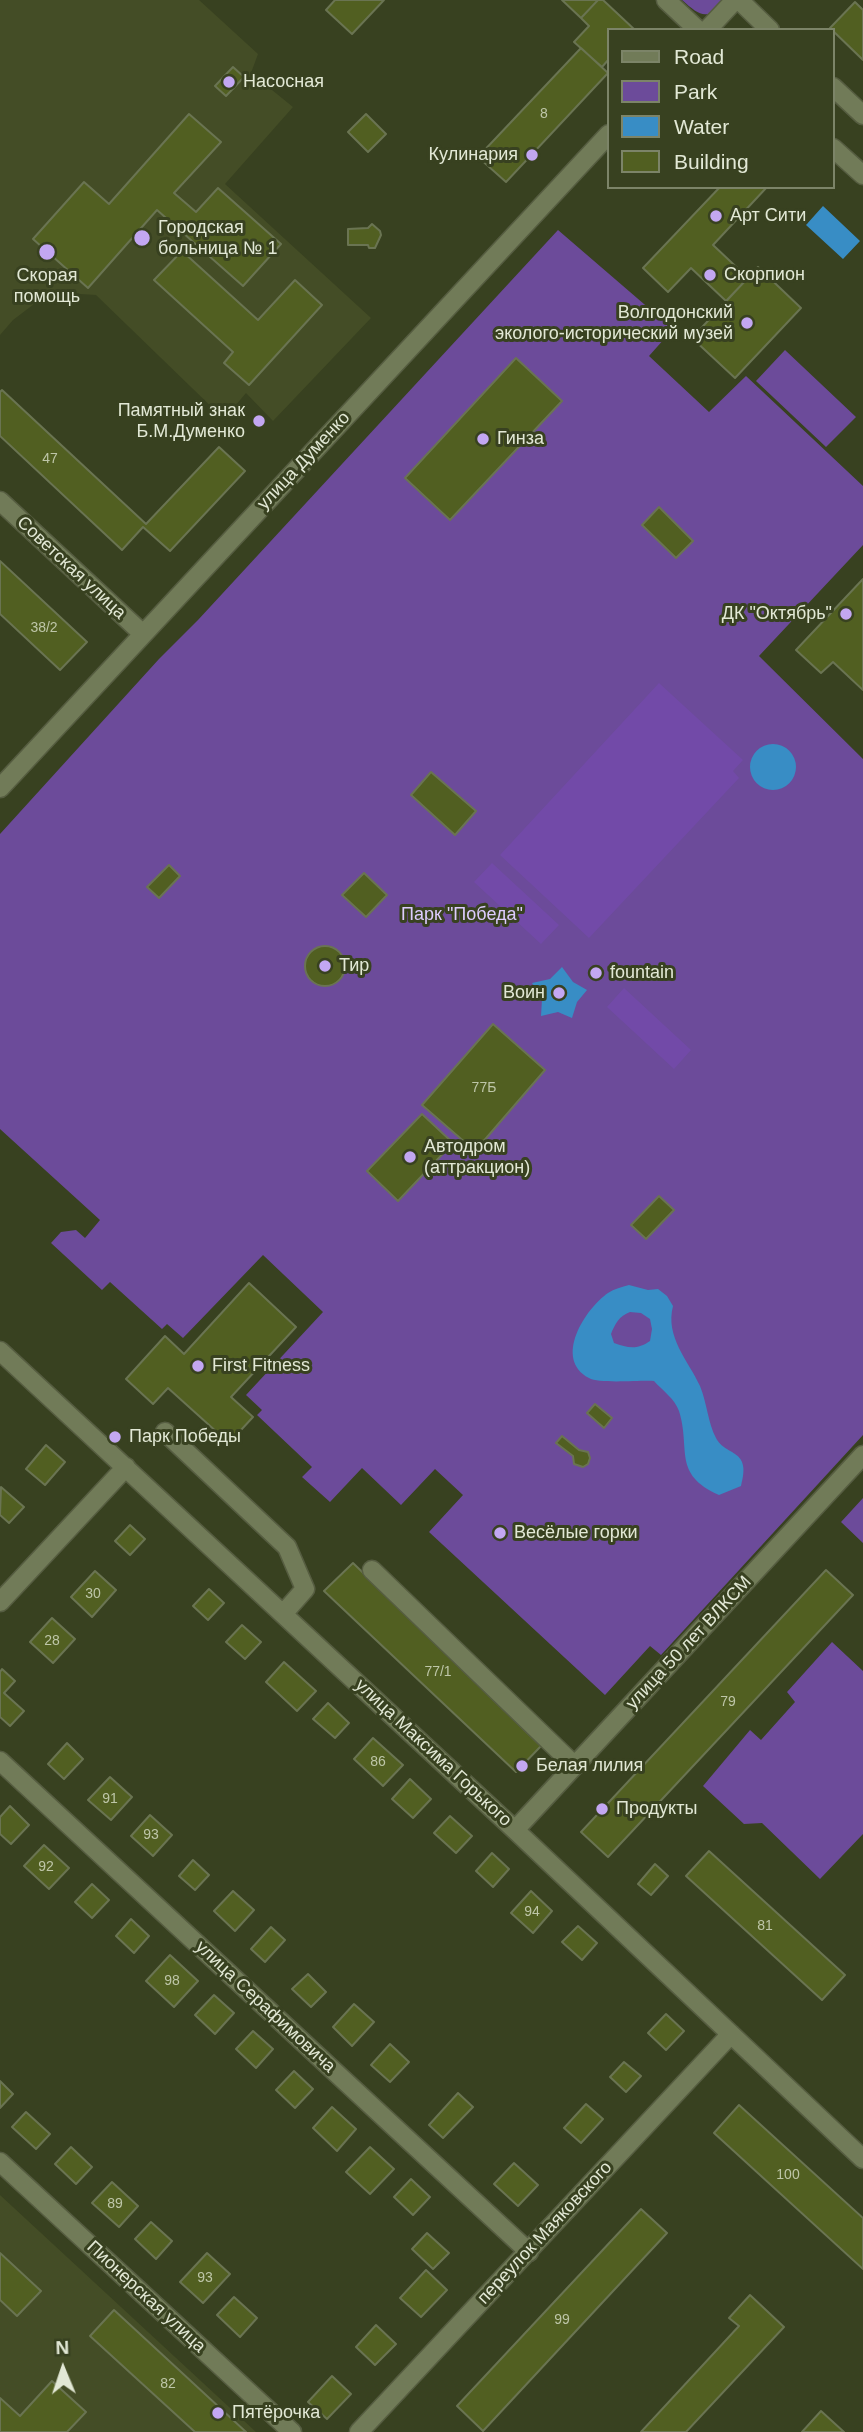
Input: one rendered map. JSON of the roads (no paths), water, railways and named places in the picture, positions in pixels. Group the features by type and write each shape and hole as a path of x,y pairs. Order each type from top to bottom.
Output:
{"street":[{"path":"666,0 696,28"},
{"path":"709,28 737,0 769,28"},
{"path":"835,89 863,115"},
{"name":"улица Думенко","path":"0,788 608,135"},
{"path":"835,150 863,175"},
{"name":"Советская улица","path":"0,501 143,634"},
{"name":"улица Максима Горького","path":"0,1351 515,1830 863,2159"},
{"path":"165,1432 288,1547 305,1589 283,1614"},
{"name":"улица 50 лет ВЛКСМ","path":"515,1830 863,1455"},
{"path":"0,1602 127,1467"},
{"path":"372,1570 575,1766"},
{"name":"улица Серафимовича","path":"0,1761 529,2252"},
{"name":"переулок Маяковского","path":"359,2432 731,2034"},
{"name":"Пионерская улица","path":"0,2162 292,2432"}],"water":[{"path":"823,206 860,241 843,259 806,225"},
{"path":"773,744 789,751 796,767 789,783 773,790 757,783 750,767 757,751"},
{"path":"562,967 573,982 587,990 577,1002 572,1018 558,1012 541,1016 542,999 532,983 550,979"},
{"path":"629,1285 648,1290 658,1289 667,1296 673,1306 671,1317 675,1338 700,1386 716,1438 741,1459 741,1486 719,1495 704,1487 695,1478 686,1459 679,1411 654,1381 594,1380 579,1370 573,1347 582,1322 599,1300 615,1289","holes":["630,1312 641,1313 650,1319 650,1341 632,1347 614,1343 611,1334 620,1318"]}],"place":[{"name":"Насосная","path":"229,82"},
{"name":"Кулинария","path":"532,155"},
{"name":"Арт Сити","path":"716,216"},
{"name":"Городская больница № 1","path":"142,238"},
{"name":"Скорая помощь","path":"47,252"},
{"name":"Скорпион","path":"710,275"},
{"name":"Волгодонский эколого-исторический музей","path":"747,323"},
{"name":"Памятный знак Б.М.Думенко","path":"259,421"},
{"name":"Гинза","path":"483,439"},
{"name":"ДК \"Октябрь\"","path":"846,614"},
{"name":"Тир","path":"325,966"},
{"name":"fountain","path":"596,973"},
{"name":"Воин","path":"559,993"},
{"name":"Автодром (аттракцион)","path":"410,1157"},
{"name":"First Fitness","path":"198,1366"},
{"name":"Парк Победы","path":"115,1437"},
{"name":"Весёлые горки","path":"500,1533"},
{"name":"Белая лилия","path":"522,1766"},
{"name":"Продукты","path":"602,1809"},
{"name":"Пятёрочка","path":"218,2413"}],"park label":[{"name":"Парк \"Победа\"","path":"462,915"}]}
